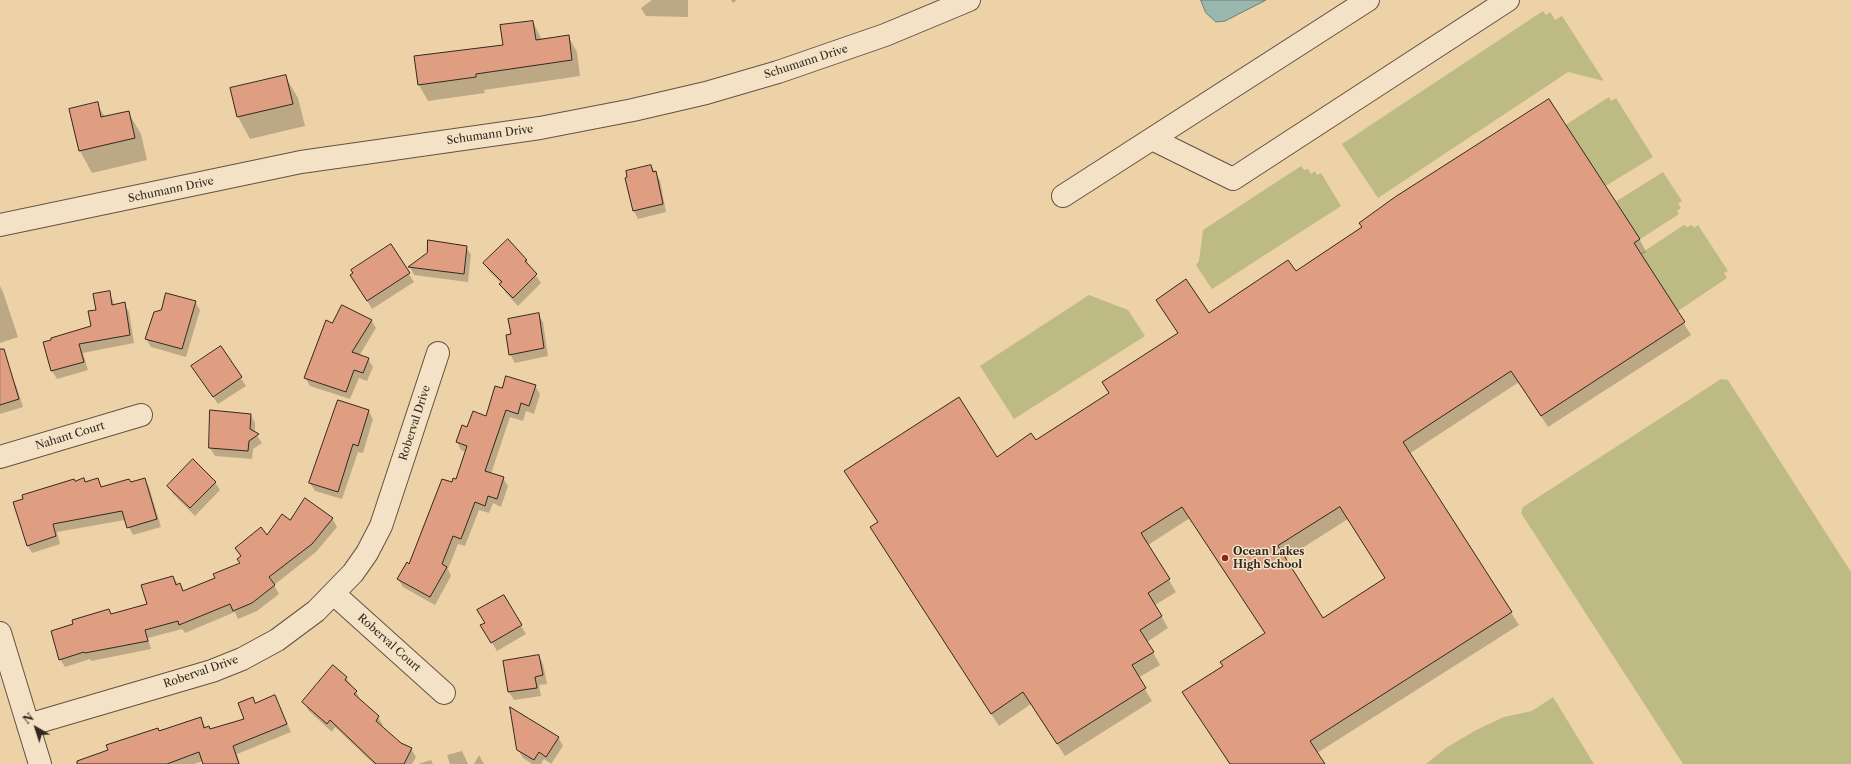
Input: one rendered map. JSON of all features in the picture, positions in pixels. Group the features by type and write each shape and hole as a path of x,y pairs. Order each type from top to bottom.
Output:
{"street":[{"name":"Schumann Drive","path":"0,225 301,162 540,128 633,110 706,93 778,72 885,35 969,0"},
{"path":"1063,196 1368,0"},
{"path":"1152,139 1233,179 1508,0"},
{"name":"Roberval Drive","path":"28,725 212,671 242,659 277,640 316,611 353,573 367,553 381,526 438,353"},
{"name":"Nahant Court","path":"0,457 140,415"},
{"name":"Roberval Court","path":"334,594 444,693"},
{"path":"0,633 40,764"}],"shaded area":[{"path":"1201,0 1266,0 1225,21 1216,22 1206,13"},
{"path":"1543,11 1546,15 1550,12 1555,20 1562,16 1604,81 1568,72 1378,198 1342,144"},
{"path":"1609,97 1611,101 1616,98 1653,157 1599,190 1556,131"},
{"path":"1301,166 1304,170 1308,169 1311,174 1315,171 1317,175 1321,173 1341,206 1212,289 1196,265 1199,261 1203,230"},
{"path":"1663,172 1682,201 1678,204 1681,208 1677,211 1679,214 1628,247 1604,209"},
{"path":"1684,225 1687,227 1692,225 1694,228 1698,225 1728,271 1724,273 1727,278 1669,317 1631,260"},
{"path":"1089,295 1128,310 1145,336 1014,419 980,366"},
{"path":"1721,379 1728,380 1851,572 1851,764 1683,764 1521,513 1523,507"},
{"path":"1553,697 1594,764 1426,764 1446,748 1476,730 1504,717 1532,711"}],"building":[{"path":"533,21 536,40 569,35 572,60 476,74 476,77 418,85 414,56 503,45 500,25"},
{"path":"286,75 293,104 237,117 230,88"},
{"path":"1549,99 1640,239 1634,243 1685,322 1541,416 1511,371 1403,442 1512,612 1310,741 1325,764 1230,764 1182,692 1223,666 1220,662 1265,633 1182,507 1141,533 1170,579 1148,593 1162,616 1140,630 1154,652 1132,665 1146,688 1057,744 1023,692 991,714 870,527 878,522 844,471 959,397 997,457 1031,433 1036,440 1109,393 1102,382 1178,333 1156,300 1186,279 1209,313 1288,260 1296,271 1362,227 1359,223 1395,197","holes":["1340,507 1385,578 1323,618 1278,546"]},
{"path":"98,102 101,117 129,111 135,138 79,151 69,109"},
{"path":"651,165 653,172 656,171 663,204 633,211 625,178 627,177 626,171"},
{"path":"508,239 527,260 525,261 537,274 513,298 499,284 502,282 483,263"},
{"path":"428,240 467,246 464,274 408,267 427,253"},
{"path":"391,244 410,273 367,301 350,275 353,273 351,270"},
{"path":"110,291 112,305 125,302 130,335 79,344 84,362 51,371 43,342 51,340 51,338 91,326 88,311 96,310 93,294"},
{"path":"166,293 196,301 182,349 145,339 154,312 161,310"},
{"path":"342,305 372,320 352,352 369,358 363,373 354,370 346,392 304,378 326,320 332,323"},
{"path":"539,313 544,348 509,355 506,335 511,334 508,319"},
{"path":"221,346 242,377 213,397 191,366"},
{"path":"0,349 4,349 19,399 0,405"},
{"path":"506,376 536,385 529,406 521,403 518,414 506,410 485,471 504,477 497,499 488,496 485,506 475,502 461,539 453,536 442,564 447,567 430,597 397,579 407,562 409,564 442,479 452,482 453,478 456,479 467,446 456,442 462,425 467,427 473,411 486,416 495,386 502,388"},
{"path":"338,400 369,410 358,446 353,444 338,492 309,483"},
{"path":"210,410 251,414 250,429 259,434 249,441 248,451 209,448"},
{"path":"193,459 216,482 190,508 167,486"},
{"path":"84,478 85,482 98,478 101,487 129,479 131,482 145,478 157,519 127,528 122,511 53,524 56,536 27,546 13,502 23,499 22,495 74,479 75,481"},
{"path":"305,498 333,518 312,544 269,577 275,585 252,603 233,611 230,604 179,625 178,621 145,630 148,641 84,652 59,660 51,631 73,624 72,620 109,609 111,614 147,604 141,585 173,576 176,585 180,583 183,591 215,578 213,574 240,563 237,559 241,556 235,548 261,527 267,535 282,514 290,520"},
{"path":"504,595 522,625 491,643 480,625 485,623 477,610"},
{"path":"539,655 543,675 535,677 537,688 508,692 503,661"},
{"path":"333,665 347,677 345,680 357,691 354,694 379,716 376,721 401,743 412,748 404,764 376,764 330,720 327,724 302,702"},
{"path":"275,695 287,724 233,746 239,764 203,764 199,752 167,764 77,764 77,761 108,750 106,745 158,728 159,731 201,717 204,728 209,726 210,729 244,719 238,703 253,697 255,703"},
{"path":"510,707 559,737 546,757 539,752 534,760 517,750"}],"place":[{"name":"Ocean Lakes High School","path":"1225,558"}]}
